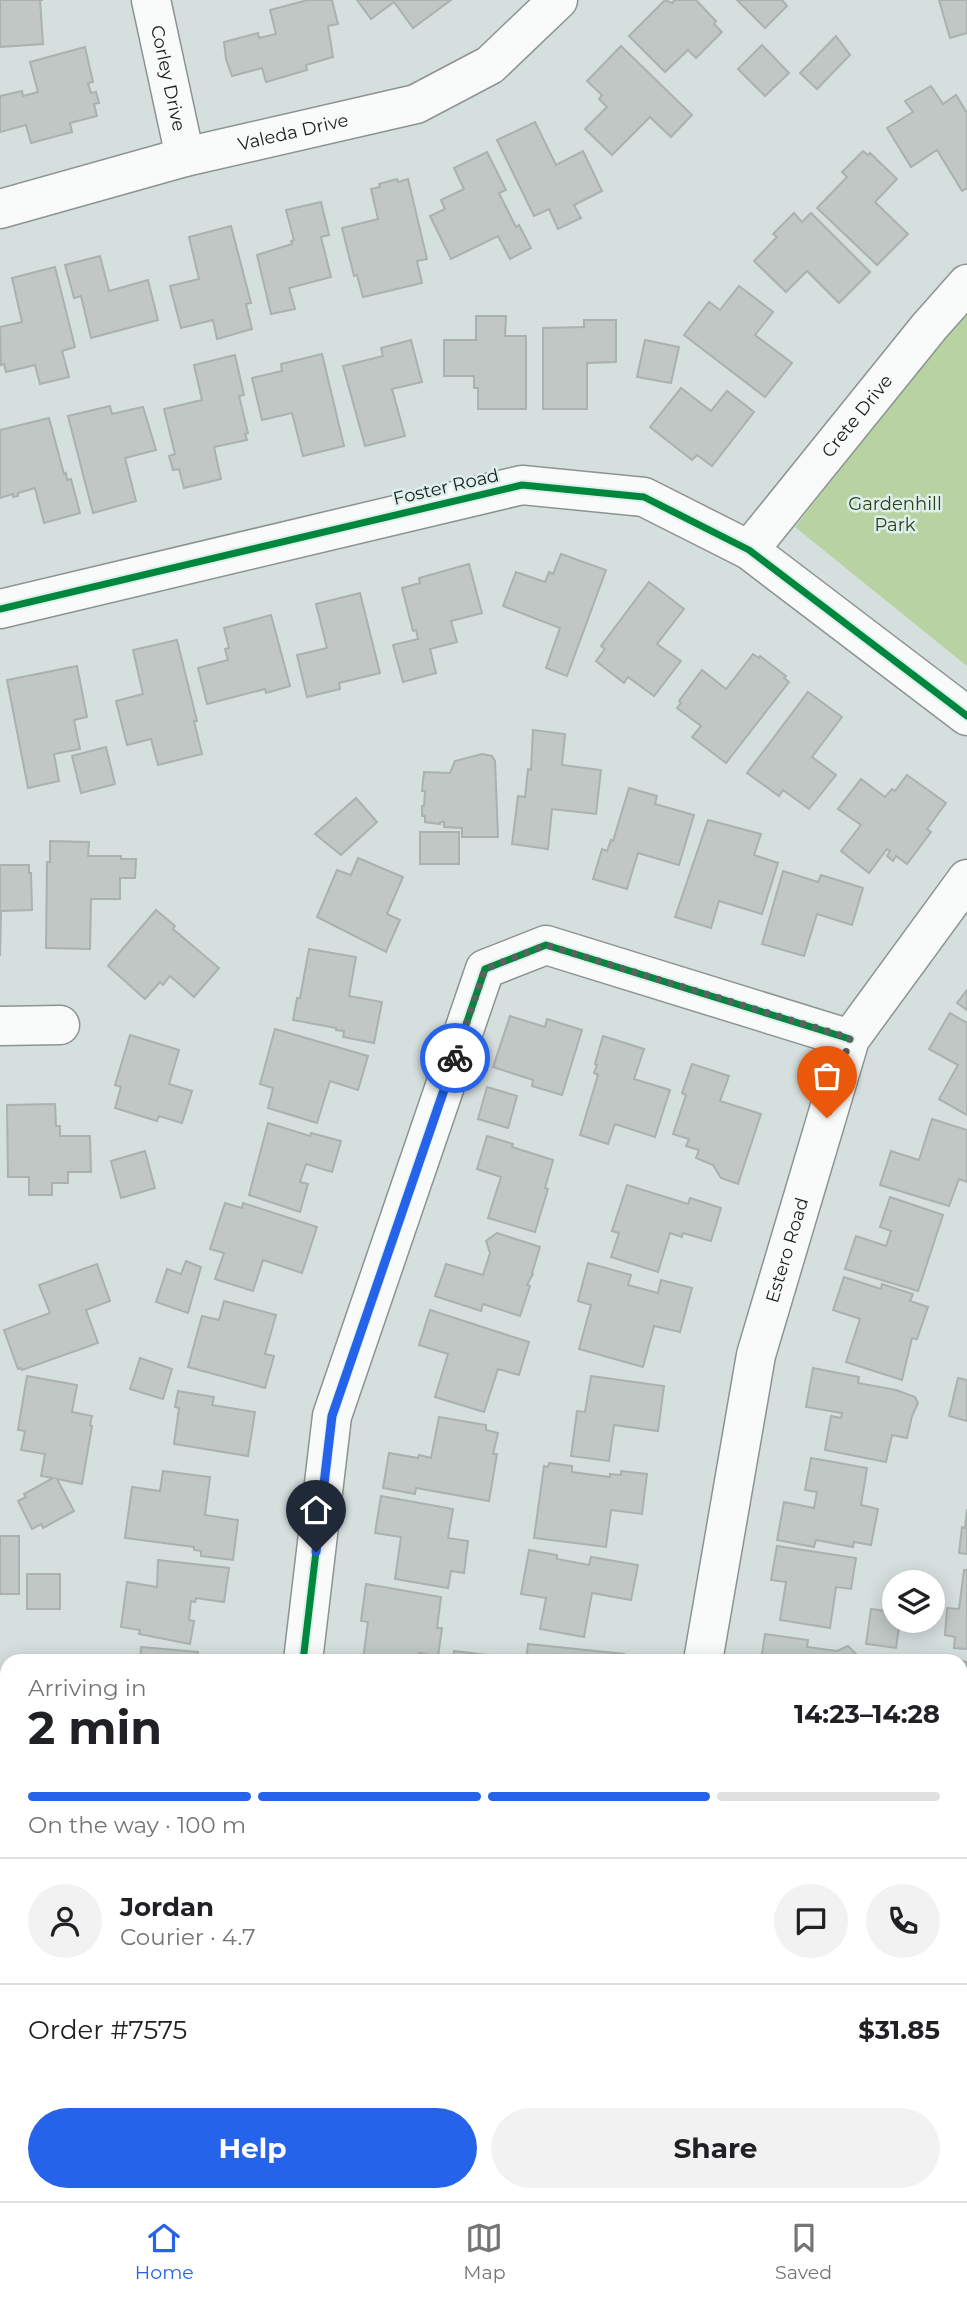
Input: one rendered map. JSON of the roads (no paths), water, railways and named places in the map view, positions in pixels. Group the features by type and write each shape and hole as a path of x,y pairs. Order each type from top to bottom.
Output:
{"street":[{"name":"Corley Drive","path":"151,0 185,158"},
{"name":"Valeda Drive","path":"0,209 185,158 416,104 490,65 558,0"},
{"name":"Crete Drive","path":"749,550 929,327 967,284"},
{"name":"Foster Road","path":"0,609 522,485 644,497 749,550 967,716"},
{"name":"Estero Road","path":"703,1654 756,1355 850,1038 967,879"},
{"path":"304,1654 332,1416 485,969 546,945 850,1038"},
{"path":"0,1026 60,1025"}],"park label":[{"name":"Gardenhill Park","path":"895,514"}]}
